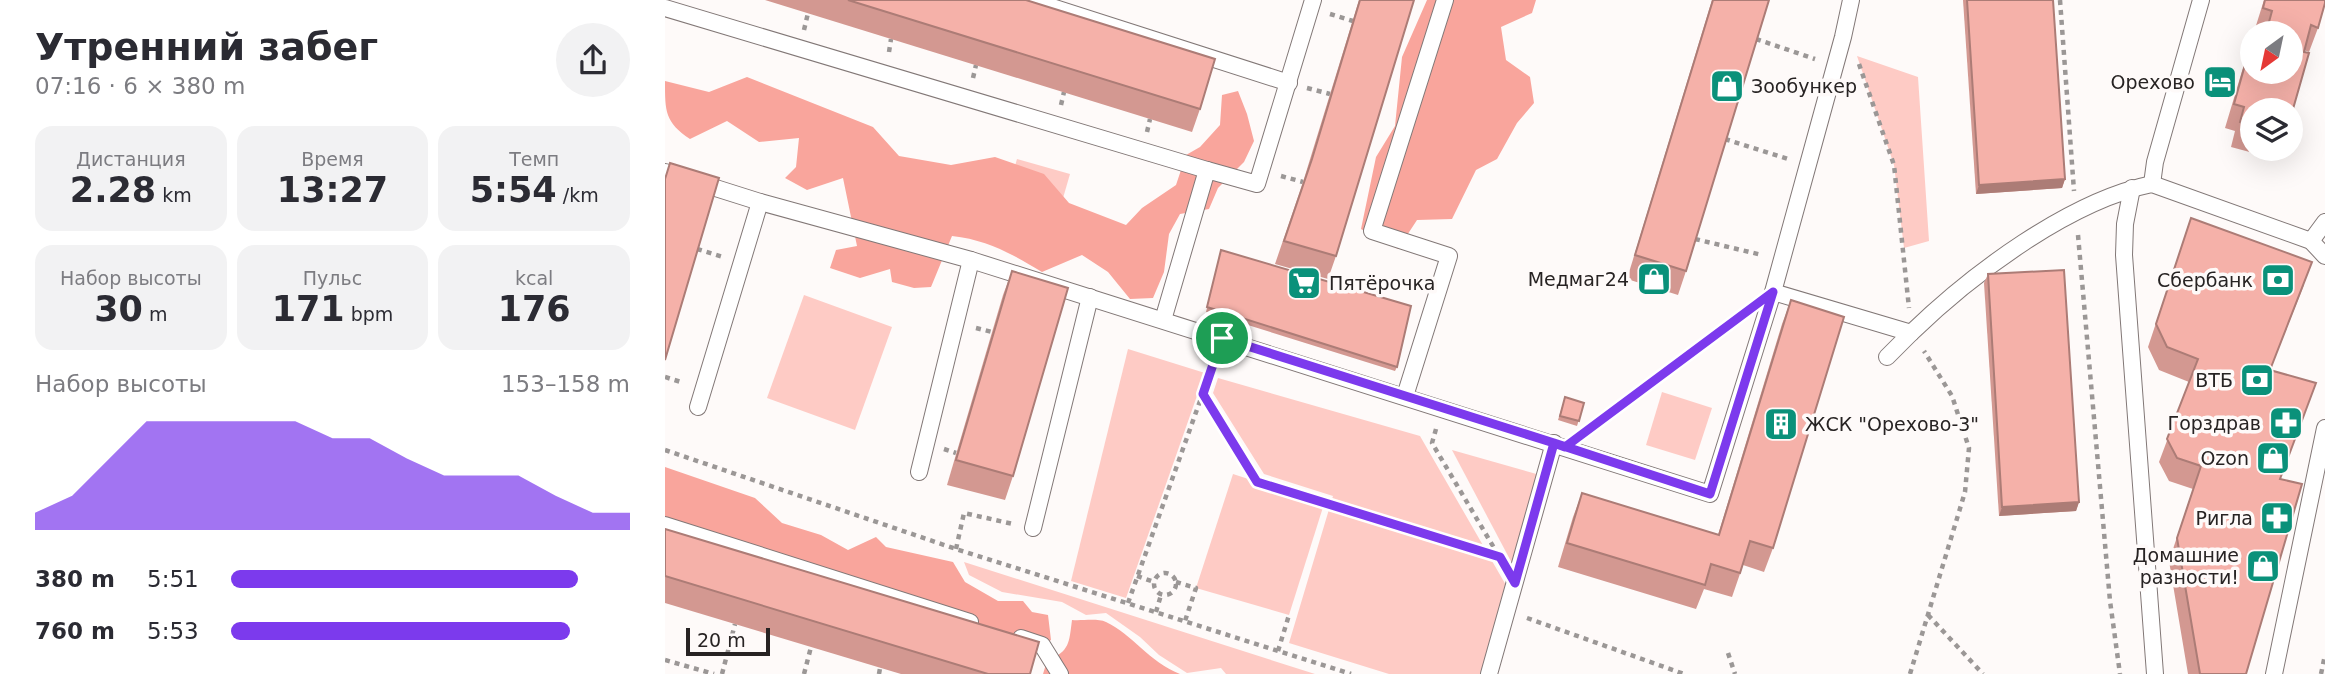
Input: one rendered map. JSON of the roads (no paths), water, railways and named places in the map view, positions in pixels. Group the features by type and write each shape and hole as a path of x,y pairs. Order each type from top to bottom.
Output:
{"lane":[{"path":"1030,0 1289,83"},
{"path":"665,8 1257,184 1313,0"},
{"path":"1405,396 1449,256 1372,231 1445,0"},
{"path":"665,172 760,202 971,260 1710,494 1773,292 1851,0"},
{"path":"2152,184 2155,162 2201,0"},
{"path":"1163,320 1207,170"},
{"path":"1887,357 1947,298 2024,243 2076,213 2132,188 2152,184 2311,242 2325,256"},
{"path":"2132,188 2125,224 2124,255 2155,674"},
{"path":"698,407 760,202"},
{"path":"2311,242 2325,222"},
{"path":"919,471 971,260"},
{"path":"1773,292 1912,333"},
{"path":"1033,528 1090,297"},
{"path":"2274,674 2325,428"},
{"path":"1489,674 1506,610 1560,445"},
{"path":"665,525 1042,645 1060,674"}],"place":[{"name":"Орехово","path":"2220,82"},
{"name":"Зообункер","path":"1727,86"},
{"name":"Медмаг24","path":"1654,279"},
{"name":"Сбербанк","path":"2278,280"},
{"name":"Пятёрочка","path":"1304,283"},
{"name":"ВТБ","path":"2257,380"},
{"name":"Горздрав","path":"2286,423"},
{"name":"ЖСК \"Орехово-3\"","path":"1781,424"},
{"name":"Ozon","path":"2273,458"},
{"name":"Ригла","path":"2277,518"},
{"name":"Домашние разности!","path":"2263,566"}]}
